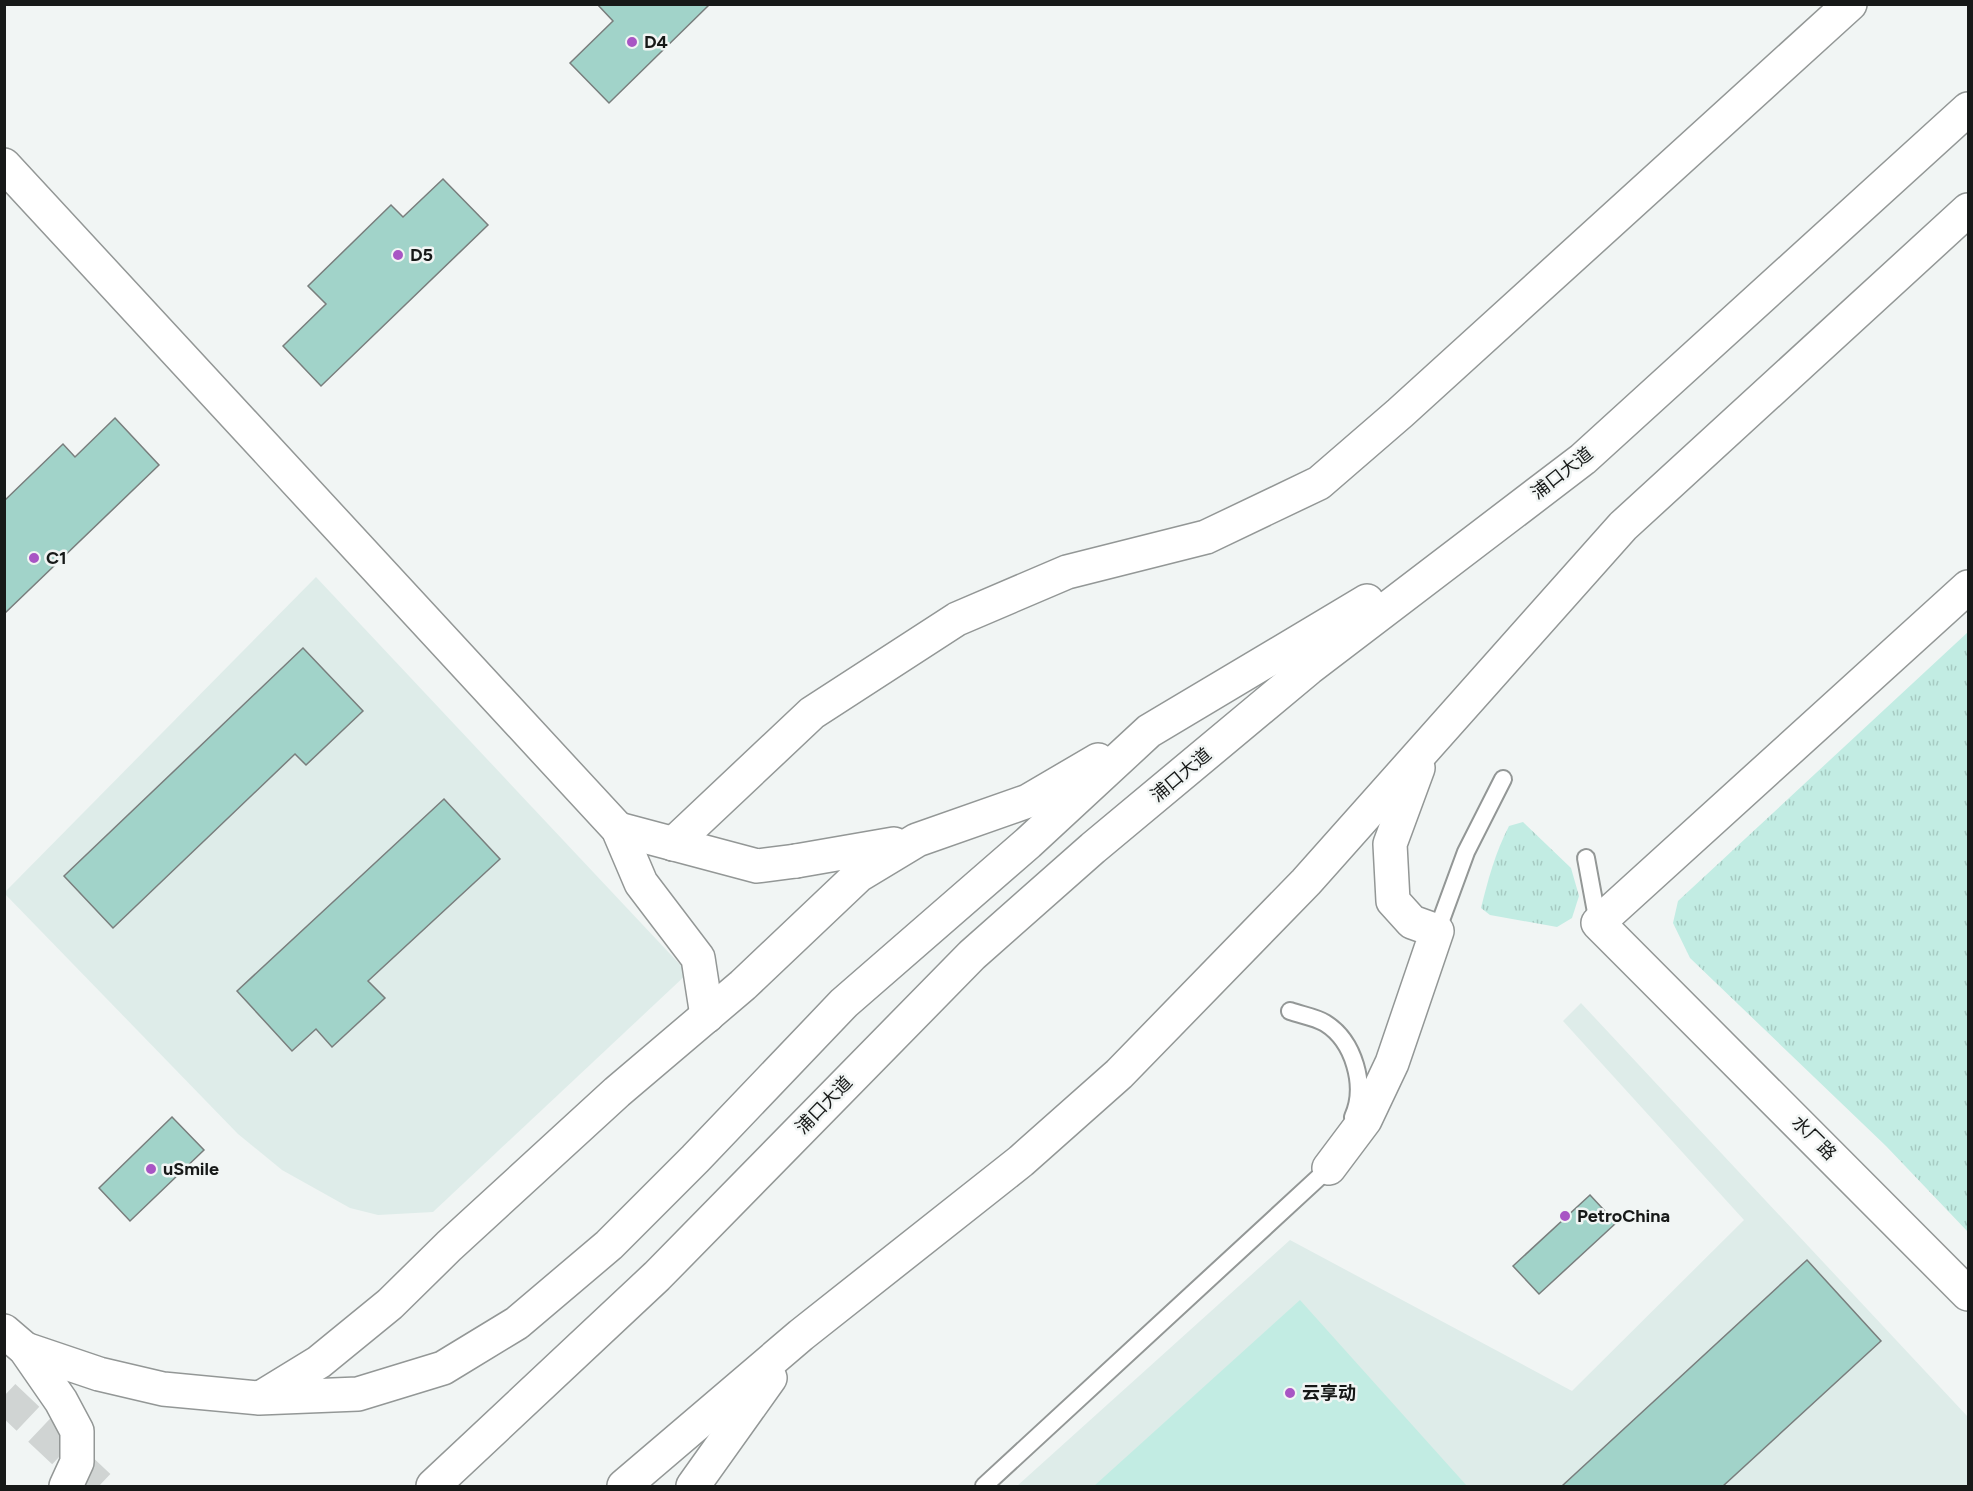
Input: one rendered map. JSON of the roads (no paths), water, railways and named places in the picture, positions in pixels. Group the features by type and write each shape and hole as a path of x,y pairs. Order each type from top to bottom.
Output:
{"main road":[{"path":"673,844 812,713 957,619 1067,572 1206,537 1319,483 1400,413 1850,4"},
{"name":"浦口大道","path":"433,1486 657,1276 972,955 1093,848 1309,668 1582,459 1968,109"},
{"path":"4,165 618,829 641,883 698,958 707,1016"},
{"path":"624,1486 801,1335 1021,1161 1119,1074 1306,882 1623,526 1968,210"},
{"path":"618,829 757,866 917,840 1028,801 1501,521"},
{"path":"1598,923 1968,587"},
{"path":"15,1340 99,1374 164,1389 260,1398 358,1394 443,1368 517,1323 609,1245 844,1003 1028,843 1149,731"},
{"path":"1329,1168 1365,1120 1392,1063 1437,931 1412,922 1393,901 1390,844 1423,752"},
{"path":"260,1398 319,1362 390,1304 448,1246 617,1092 743,985 859,875 917,840"},
{"name":"水厂路","path":"1598,923 1968,1294"},
{"path":"693,1486 801,1335"},
{"path":"15,1340 61,1401 77,1431 77,1462 66,1486"}],"lane":[{"path":"1437,931 1466,852 1503,779"},
{"path":"1586,858 1598,923"},
{"path":"984,1486 1329,1168 1357,1110 1358,1077 1347,1042 1325,1023 1290,1011"}],"tunnel":[{"path":"4,1396 99,1486"}],"place":[{"name":"D4","path":"632,42"},
{"name":"D5","path":"398,255"},
{"name":"C1","path":"34,558"},
{"name":"uSmile","path":"151,1169"},
{"name":"PetroChina","path":"1565,1216"},
{"name":"云享动","path":"1290,1393"}]}
